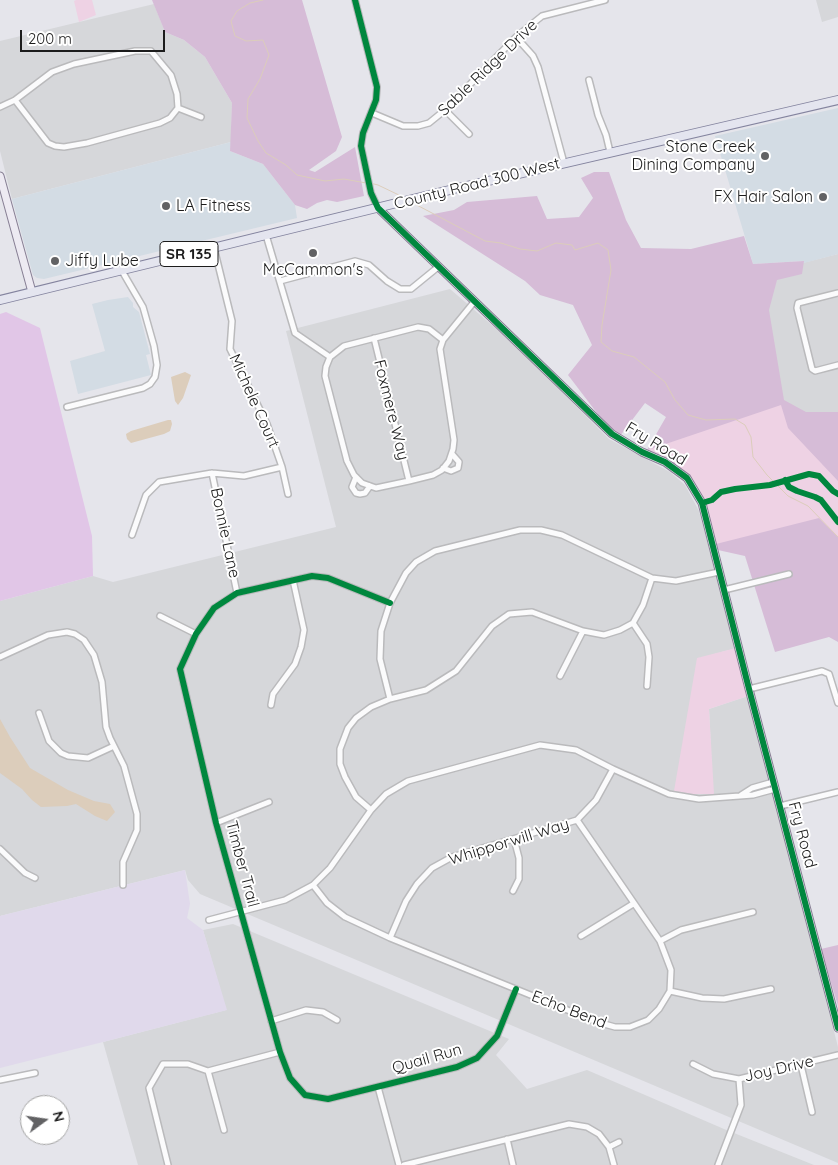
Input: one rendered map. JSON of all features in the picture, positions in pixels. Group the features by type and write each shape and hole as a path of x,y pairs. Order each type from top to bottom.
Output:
{"main road":[{"name":"County Road 300 West","path":"0,300 610,152 838,100"}],"street":[{"name":"Fry Road","path":"355,0 377,82 378,92 372,113 361,138 361,146 371,193 378,208 612,434 642,452 665,462 687,478 702,503 838,1028"},
{"name":"Sable Ridge Drive","path":"372,113 398,125 412,127 430,122 445,110 516,37 542,16 605,0"},
{"path":"516,37 533,56 538,67 564,163"},
{"path":"0,107 15,100 52,72 74,64 135,51 151,51 171,75 177,94 178,108 170,118 160,123 87,143 55,146 48,143 15,100"},
{"path":"589,80 610,152"},
{"path":"178,108 201,117"},
{"path":"445,110 469,134"},
{"path":"0,176 32,292"},
{"path":"266,235 295,333 330,357"},
{"name":"Michele Court","path":"214,248 232,321 230,349 267,424 282,467 288,494"},
{"path":"280,280 355,261 369,265 400,290 411,289 438,267"},
{"path":"67,407 143,388 150,384 155,377 157,365 154,346 143,307 122,270"},
{"path":"838,293 798,303 797,308 812,369 815,371 838,365"},
{"path":"443,340 432,330 422,327 344,346 330,357 326,367 326,380 347,461 351,471 362,483 376,488 386,487 433,475 444,468 449,461 454,440 440,354 443,340 474,302"},
{"name":"Foxmere Way","path":"374,338 409,481"},
{"path":"444,468 452,471 458,468 458,460 452,454"},
{"path":"132,535 146,494 159,482 212,473 244,476 282,467"},
{"name":"Bonnie Lane","path":"212,473 237,593"},
{"path":"356,477 352,487 356,493 365,493 370,486"},
{"path":"390,699 380,659 381,631 390,603 406,572 416,562 435,551 520,530 541,530 562,535 652,578 676,581 719,572"},
{"path":"724,590 789,574"},
{"path":"237,593 312,576 328,578 390,603"},
{"path":"371,810 356,798 340,764 340,749 348,728 356,718 371,707 390,699 426,690 456,671 492,626 509,614 532,612 583,631 604,635 620,630 633,623 643,605 652,578"},
{"path":"271,706 273,694 295,664 304,630 293,580"},
{"name":"Timber Trail","path":"237,593 214,608 196,634 180,669 216,823 280,1052 290,1078 305,1095"},
{"path":"160,616 196,634"},
{"path":"633,623 647,644 649,657 647,686"},
{"path":"560,676 583,631"},
{"path":"0,658 48,635 59,632 67,632 78,636 84,640 94,655 102,682 106,727 127,775 138,823 137,830 123,862 123,884"},
{"path":"749,689 822,671 829,674 838,704"},
{"path":"39,713 49,741 61,753 68,756 88,758 114,746"},
{"path":"209,920 285,900 313,885 330,868 371,810 386,794 408,781 540,745 576,750 613,770 669,794 699,799 740,795 752,788 774,785"},
{"name":"Whipporwill Way","path":"390,938 406,901 417,884 432,868 452,856 577,820 596,800 613,770"},
{"path":"780,806 838,792"},
{"path":"216,823 270,802"},
{"path":"577,820 660,941 670,970 670,991 702,998 724,999 771,989"},
{"path":"513,891 519,879 519,858 514,839"},
{"path":"0,849 25,873 35,878"},
{"name":"Echo Bend","path":"313,885 326,903 345,917 390,938 597,1022 615,1027 630,1027 648,1020 659,1009 670,991"},
{"path":"581,936 633,904"},
{"path":"660,941 681,930 753,912"},
{"name":"Quail Run","path":"305,1095 328,1100 457,1067 477,1058 497,1036 516,989"},
{"path":"271,1021 306,1010 323,1012 336,1020"},
{"path":"168,1165 149,1088 163,1064 188,1064 208,1071 280,1052"},
{"name":"Joy Drive","path":"693,1064 713,1074 739,1079 838,1055"},
{"path":"801,1065 812,1112"},
{"path":"208,1071 224,1130"},
{"path":"0,1080 35,1073"},
{"path":"718,1165 741,1105 739,1079"},
{"path":"378,1087 399,1165"},
{"path":"404,1165 569,1124 587,1127 599,1134 609,1147 614,1165"},
{"path":"507,1140 514,1165"},
{"path":"609,1147 619,1142"}],"shaded area":[{"path":"92,0 96,15 79,22 74,1"},
{"path":"152,0 302,0 342,137 336,151 309,170 315,172 355,147 364,196 337,202 327,200 307,209 295,205 263,164 230,151 232,103 205,57 184,40 165,32"},
{"path":"816,0 838,0 838,17 822,22"},
{"path":"154,4 165,32 184,40 205,57 232,103 231,142 12,199 0,151 0,41"},
{"path":"838,108 838,254 804,263 803,261 753,264 715,136"},
{"path":"231,142 230,151 263,164 295,205 297,218 44,279 33,275 12,199"},
{"path":"594,172 609,172 626,220 641,248 691,249 744,236 753,264 804,261 802,274 777,280 769,310 784,400 806,412 838,412 838,642 829,637 775,652 745,556 718,550 699,486 647,450 666,417 645,403 620,436 600,417 568,375 592,345 573,305 540,295 525,281 423,216 454,210 467,202 537,196 547,219 579,217 593,198 581,178"},
{"path":"838,254 838,465 784,417 747,277"},
{"path":"450,289 514,344 609,439 670,472 685,485 699,511 736,648 697,659 713,794 709,709 748,696 838,1047 838,1163 200,894 188,880 185,870 0,916 0,601 93,576 113,582 336,527 286,331"},
{"path":"128,297 133,303 133,307 139,312 150,354 146,355 151,375 78,394 70,361 105,351 92,304"},
{"path":"6,312 40,328 92,536 93,576 0,601 0,314"},
{"path":"185,372 191,375 183,398 178,405 175,401 171,377"},
{"path":"781,405 788,428 838,481 838,537 819,518 712,545 702,503 687,478 642,452"},
{"path":"171,420 172,424 170,431 164,434 131,443 127,439 126,434 131,431"},
{"path":"736,648 748,696 709,709 714,794 692,794 674,791 697,658"},
{"path":"0,719 30,768 68,790 94,801 110,804 115,812 107,821 76,804 41,807 32,800 22,789 0,773"},
{"path":"185,870 190,904 187,918 203,930 227,1010 0,1068 0,916"},
{"path":"233,924 509,1039 496,1055 527,1089 587,1070 724,1129 814,1165 138,1165 103,1042 226,1010 203,930"},
{"path":"838,945 838,1006 821,949"}],"waterway":[{"path":"263,0 250,3 237,11 231,21 235,36 246,41 263,40 269,55 260,79 248,99 247,118 258,141 266,153 286,165 297,175 325,181 344,179 366,183"},
{"path":"370,183 403,197"},
{"path":"413,203 485,241 537,251 556,243 572,245 575,250 598,243 608,250 611,270 601,342 612,351 634,357 665,382 675,400 688,415 706,420 735,419 745,425 751,437 753,457 767,475 788,496 808,506 838,537"}],"cycle path":[{"path":"355,0 377,87 376,100 363,133 361,146 371,193 378,208 612,434 642,452 665,462 687,478 702,503 838,1028"},
{"path":"702,503 712,500 721,492 770,485 809,474 819,476 838,494"},
{"path":"785,480 789,487 821,500 838,522"},
{"path":"390,603 328,578 312,576 237,593 214,608 196,634 180,669 216,823 280,1052 290,1078 305,1095 328,1099 457,1067 477,1058 497,1036 516,989"}],"place":[{"name":"Stone Creek Dining Company","path":"765,156"},
{"name":"FX Hair Salon","path":"823,197"},
{"name":"LA Fitness","path":"166,206"},
{"name":"McCammon's","path":"313,253"},
{"name":"Jiffy Lube","path":"55,261"}]}
